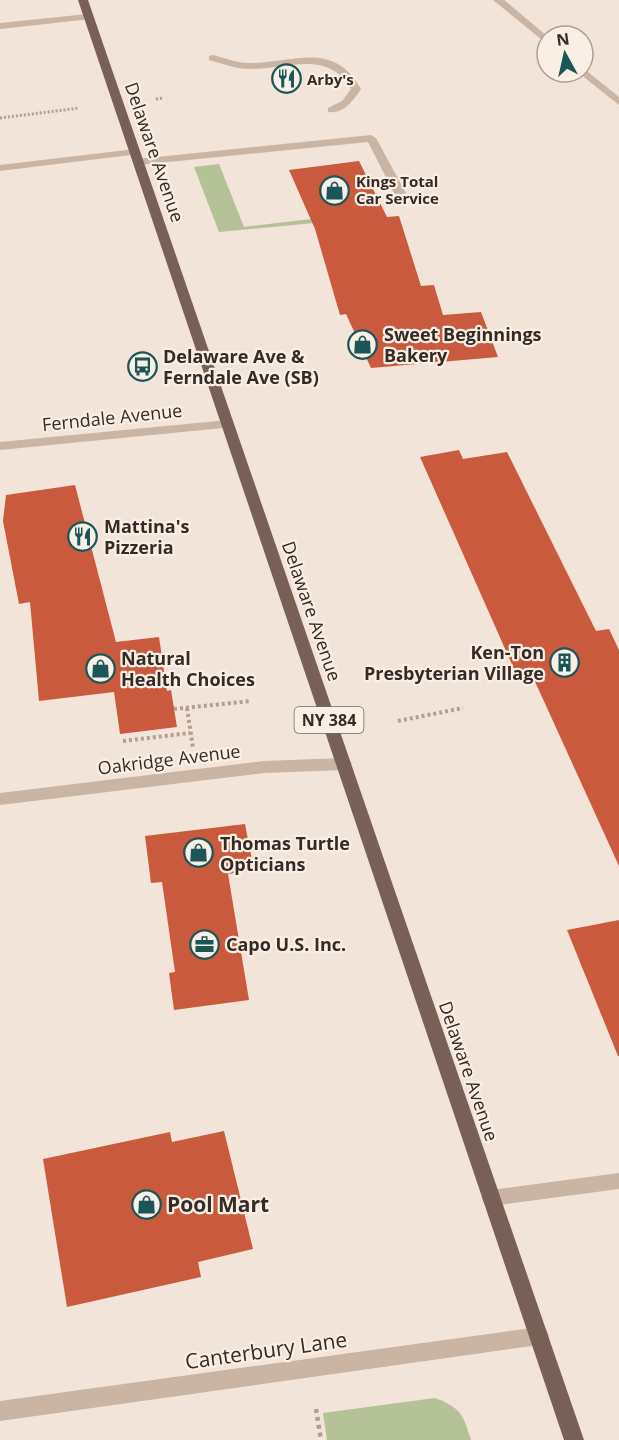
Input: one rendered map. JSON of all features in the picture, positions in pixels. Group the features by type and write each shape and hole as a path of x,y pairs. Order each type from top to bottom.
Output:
{"main road":[{"name":"Delaware Avenue","path":"82,0 574,1440"}],"street":[{"path":"498,0 535,31"},
{"path":"1,23 88,17"},
{"path":"213,58 248,67 323,61 339,66 351,77 356,89 346,103 332,110"},
{"path":"595,81 619,102"},
{"path":"0,168 371,138 402,197"},
{"name":"Ferndale Avenue","path":"0,446 228,424"},
{"name":"Oakridge Avenue","path":"0,799 264,767 344,764"},
{"path":"491,1198 619,1181"},
{"name":"Canterbury Lane","path":"0,1411 539,1336"}],"path":[{"path":"156,99 164,98"},
{"path":"0,118 79,108"},
{"path":"174,709 251,700"},
{"path":"187,708 194,754"},
{"path":"398,721 463,708"},
{"path":"123,741 190,733"},
{"path":"316,1409 321,1440"}],"green space":[{"path":"219,164 244,227 311,219 314,223 219,232 194,167"},
{"path":"435,1398 460,1413 471,1440 327,1440 323,1413"}],"building":[{"path":"359,161 387,217 399,216 421,286 434,285 443,315 481,312 498,357 371,368 346,314 340,315 315,229 289,170"},
{"name":"Ken-Ton Presbyterian Village","path":"459,450 463,459 507,452 596,631 609,629 619,650 619,866 532,675 518,678 420,457"},
{"path":"75,485 116,642 159,637 167,691 171,690 177,727 120,734 114,692 39,701 30,602 19,604 3,521 6,495"},
{"path":"245,824 254,870 228,874 249,1000 174,1010 169,973 175,972 162,882 151,883 145,836"},
{"path":"619,920 619,1056 618,1056 567,930"},
{"name":"Pool Mart","path":"224,1131 253,1249 198,1262 201,1277 67,1307 43,1159 170,1132 172,1142"}],"place":[{"name":"Arby's","path":"286,79"},
{"name":"Kings Total Car Service","path":"335,190"},
{"name":"Sweet Beginnings Bakery","path":"363,344"},
{"name":"Delaware Ave & Ferndale Ave (SB)","path":"142,366"},
{"name":"Mattina's Pizzeria","path":"83,536"},
{"name":"Ken-Ton Presbyterian Village","path":"565,662"},
{"name":"Natural Health Choices","path":"100,668"},
{"name":"Thomas Turtle Opticians","path":"199,853"},
{"name":"Capo U.S. Inc.","path":"205,944"},
{"name":"Pool Mart","path":"146,1204"}]}
